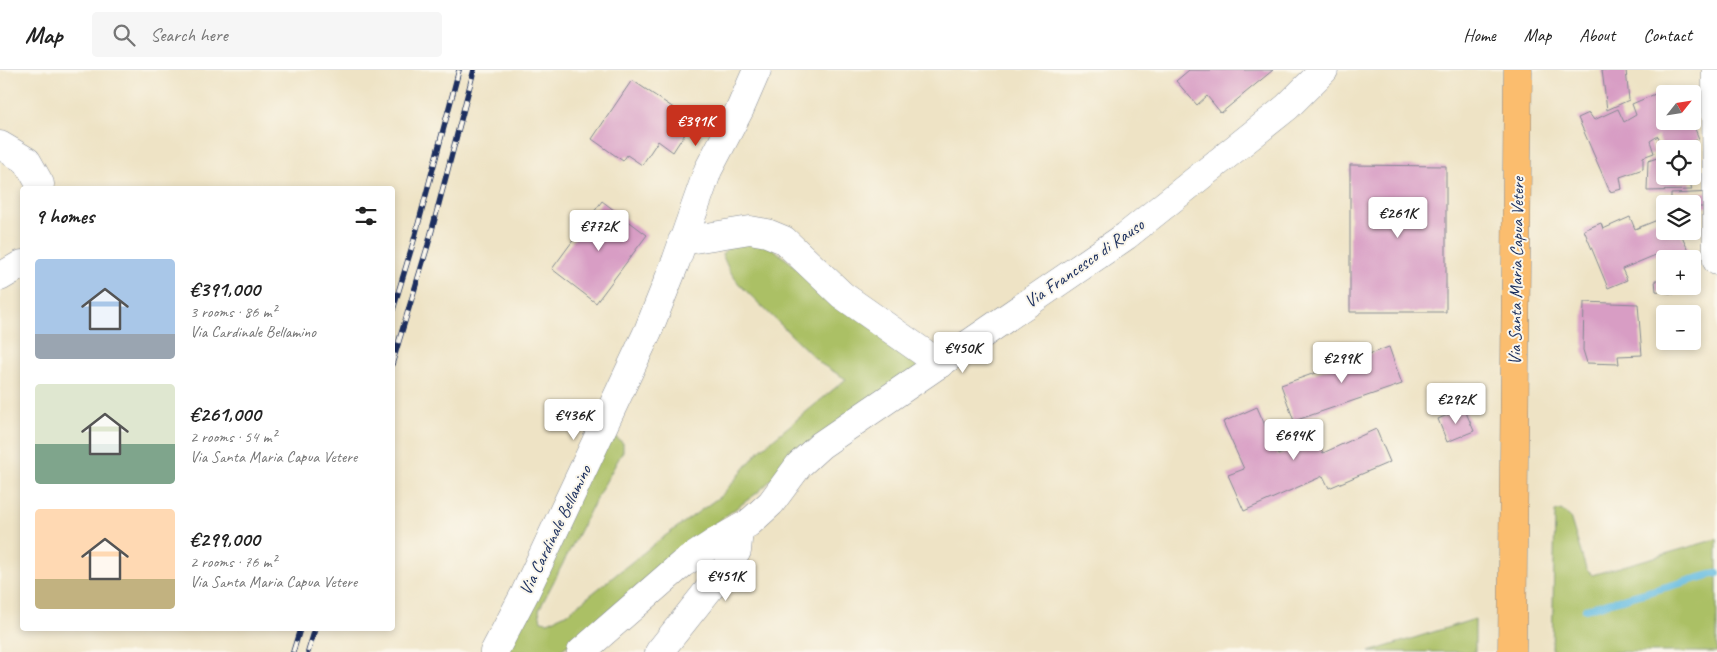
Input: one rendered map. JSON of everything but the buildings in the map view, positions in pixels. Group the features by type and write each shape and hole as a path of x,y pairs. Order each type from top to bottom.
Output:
{"main road":[{"name":"Via Santa Maria Capua Vetere","path":"1512,652 1518,70"}],"street":[{"name":"Via Cardinale Bellamino","path":"494,652 525,593 620,393 652,322 708,170 740,109 757,70"},
{"name":"Via Francesco di Rauso","path":"581,652 682,564 749,523 771,502 799,465 821,445 1126,236 1287,107 1324,70"},
{"path":"1716,70 1717,260"},
{"path":"0,145 27,161 40,184"},
{"path":"682,242 750,230 767,233 784,240 842,295 940,364"},
{"path":"0,276 20,265"},
{"path":"659,652 729,564 736,551 739,529"}],"green space":[{"path":"757,236 915,361 919,370 798,455 757,493 687,544 574,641 558,652 500,652 609,432 623,443 623,451 539,610 541,621 548,622 568,613 658,541 722,495 760,450 846,379 821,364 739,284 729,270 722,254 733,242"},
{"path":"1561,510 1570,517 1586,569 1592,575 1717,539 1717,652 1552,652 1555,512"},
{"path":"1475,619 1475,652 1369,652"}],"waterway":[{"path":"1586,609 1717,573"}],"railway":[{"path":"395,303 414,240 459,70"},
{"path":"395,354 428,245 474,70"},
{"path":"293,652 299,631"},
{"path":"308,652 314,631"}]}
